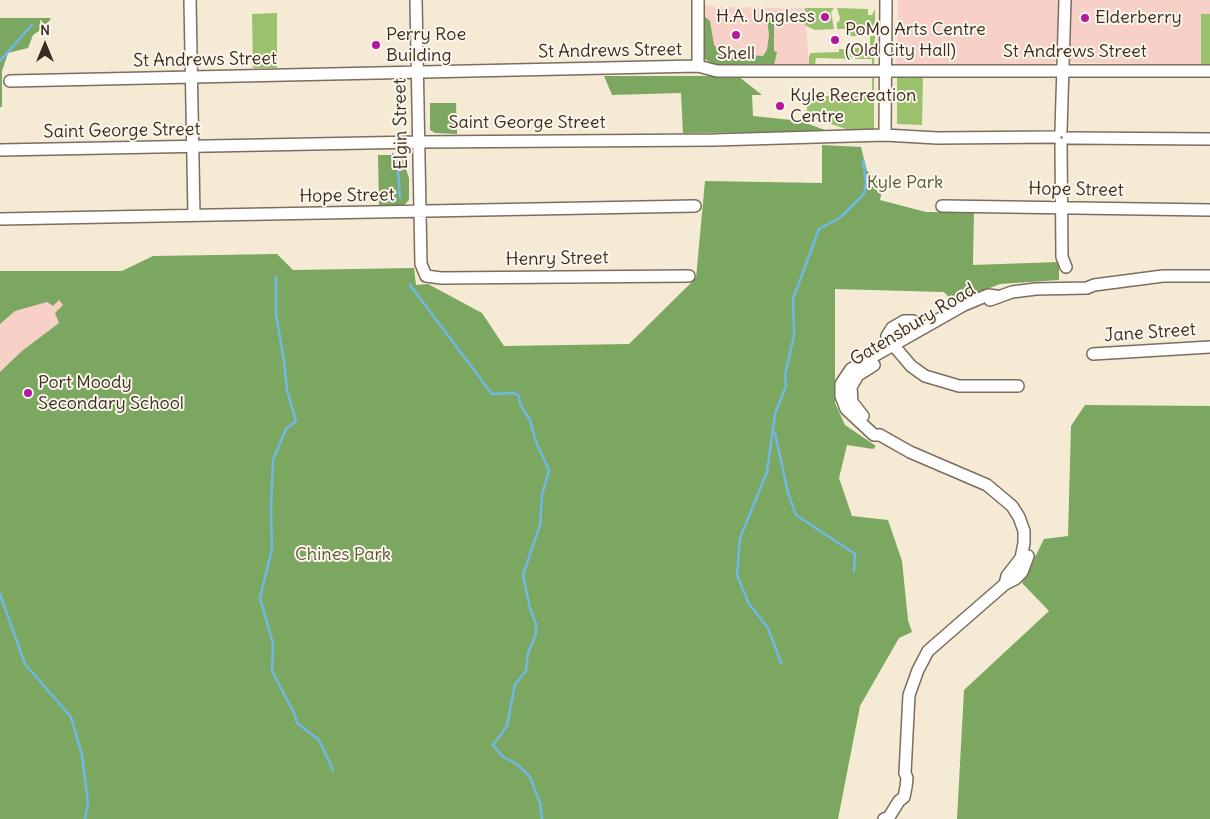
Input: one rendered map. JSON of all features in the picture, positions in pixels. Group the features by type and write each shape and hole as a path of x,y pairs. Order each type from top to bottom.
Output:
{"street":[{"path":"190,0 194,215"},
{"name":"Elgin Street","path":"416,0 420,264 426,276"},
{"path":"698,0 698,66"},
{"path":"885,135 886,0"},
{"path":"1065,0 1061,137 1062,257 1066,266"},
{"name":"St Andrews Street","path":"10,82 698,66 717,70 1210,71"},
{"name":"Saint George Street","path":"0,150 192,148 418,142 724,140 885,135 937,138 1210,139"},
{"name":"Hope Street","path":"0,219 695,206"},
{"name":"Hope Street","path":"942,206 1210,210"},
{"name":"Henry Street","path":"426,276 440,278 689,276"},
{"name":"Gatensbury Road","path":"888,818 899,800 904,797 906,788 909,695 918,670 928,654 933,653 942,643 942,640 1005,584 1015,579 1026,563 1030,529 1025,512 1010,494 996,485 987,485 910,452 880,435 878,430 855,407 850,396 851,386 855,379 864,370 896,348 996,296 1036,289 1087,288 1094,291 1122,288 1140,284 1145,279 1164,276 1210,276"},
{"name":"Gatensbury Road","path":"896,348 888,340 889,332 904,320 913,321 923,328 964,305 988,295 996,296"},
{"name":"Jane Street","path":"1093,354 1210,346"},
{"path":"896,348 918,371 945,384 1018,386"}],"shaded area":[{"path":"898,0 1210,0 1210,66 1054,62 1052,70 898,70 896,64"},
{"path":"703,5 714,7 805,8 809,65 713,64 705,59"},
{"name":"Port Moody Secondary School","path":"181,292 0,432 0,295"}],"green space":[{"path":"805,8 834,8 831,12 834,29 815,30 805,25"},
{"path":"837,8 868,9 868,15 872,15 875,9 875,32 857,32 857,36 850,36 850,29 837,29 837,22 839,22 840,18"},
{"path":"277,13 277,68 253,68 252,14"},
{"path":"1201,14 1210,14 1210,64 1201,64"},
{"path":"769,16 773,17 774,20 774,51 777,52 774,65 713,64 705,59 703,23 705,17 710,21 714,45 721,53 735,58 747,58 749,55 763,56 767,50 769,35 767,19"},
{"path":"0,18 51,18 46,26 33,35 28,48 8,53 2,71 2,107 0,107"},
{"path":"870,36 875,36 874,64 872,65 872,59 855,59 855,48 870,48"},
{"path":"839,49 847,49 847,53 851,53 852,59 816,58 815,64 809,64 811,53 839,52"},
{"path":"897,75 923,75 922,125 897,124"},
{"path":"604,76 738,76 762,95 752,95 753,116 801,121 830,132 683,133 681,93 612,95"},
{"path":"872,77 874,78 874,129 868,132 848,132 846,129 807,116 807,102 811,101 815,96 872,96"},
{"path":"430,103 456,103 457,134 435,133 430,130"},
{"name":"Chines Park","path":"822,145 861,147 867,171 883,184 880,200 926,212 974,212 973,265 1059,262 1059,280 1000,284 954,302 944,292 835,289 835,403 845,425 876,446 873,449 847,445 839,478 852,516 888,520 902,561 908,620 912,632 899,638 860,706 838,819 0,819 0,372 22,351 59,323 55,313 63,305 59,300 53,306 47,302 15,311 0,324 0,271 122,271 153,256 277,254 293,270 414,268 416,285 428,284 482,313 504,346 629,344 696,278 705,181 822,183"},
{"path":"378,155 401,155 409,178 409,200 402,207 379,207"},
{"path":"1085,405 1210,406 1210,819 957,819 964,690 1049,611 1022,583 1044,539 1068,536 1071,426"}],"waterway":[{"path":"0,61 32,25"},
{"path":"393,154 394,164 398,171 400,197"},
{"path":"781,663 768,628 749,604 737,575 740,538 767,472 775,414 786,386 785,375 794,336 793,299 819,229 841,217 864,194 866,183 863,160"},
{"path":"276,277 276,314 287,390 296,421 286,429 273,460 272,549 260,598 273,644 272,671 295,715 297,723 319,740 333,770"},
{"path":"410,285 492,394 514,393 519,396 520,404 530,420 536,442 549,470 542,495 540,525 523,575 530,608 536,624 536,634 528,653 526,671 515,684 507,726 493,745 503,757 517,764 530,777 540,803 542,819"},
{"path":"775,433 788,493 796,515 855,554 854,572"},
{"path":"0,594 25,664 71,717 82,755 88,803 85,819"}],"place":[{"name":"H.A. Ungless","path":"825,17"},
{"name":"Elderberry","path":"1085,18"},
{"name":"Shell","path":"736,35"},
{"name":"PoMo Arts Centre (Old City Hall)","path":"835,40"},
{"name":"Perry Roe Building","path":"376,45"},
{"name":"Kyle Recreation Centre","path":"780,106"},
{"name":"Port Moody Secondary School","path":"28,393"}],"park label":[{"name":"Kyle Park","path":"905,183"}]}
